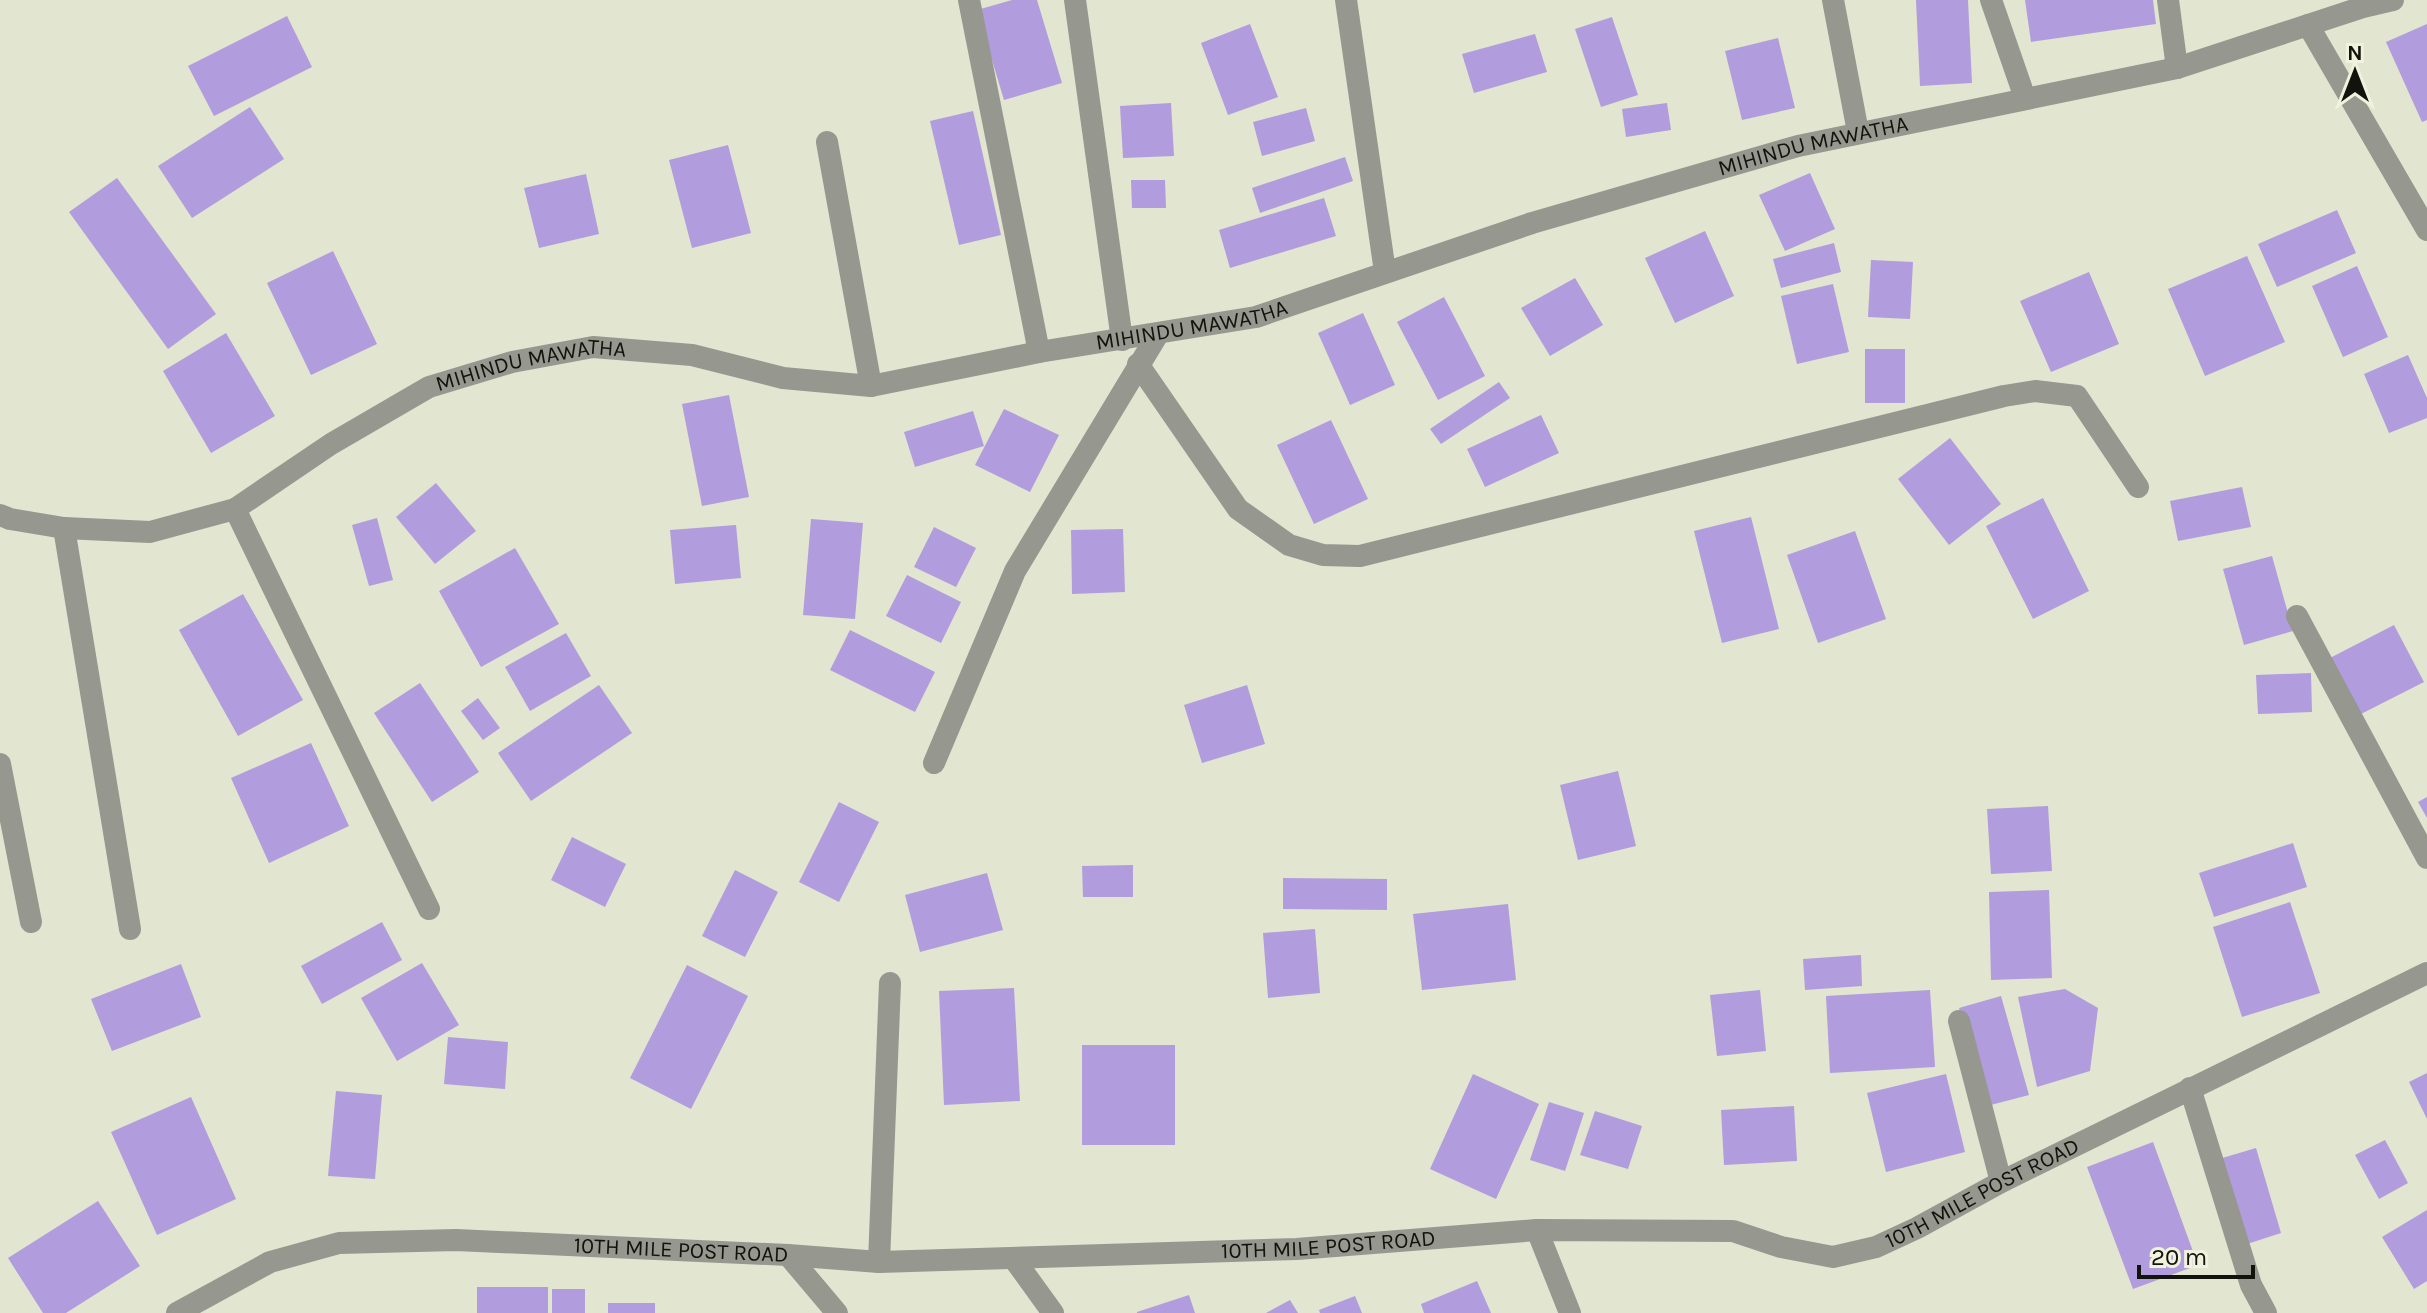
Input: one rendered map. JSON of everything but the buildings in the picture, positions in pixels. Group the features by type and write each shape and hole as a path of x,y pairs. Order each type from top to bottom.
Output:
{"street":[{"path":"969,0 1039,352"},
{"path":"1075,0 1122,340"},
{"path":"1346,0 1385,272"},
{"path":"1833,0 1858,132"},
{"path":"1991,0 2025,98"},
{"path":"2168,0 2177,68"},
{"name":"MIHINDU MAWATHA","path":"0,515 64,528 150,532 235,509 331,444 429,387 512,362 593,347 692,355 783,378 871,386 1039,352 1256,317 1532,223 1798,146 2177,68 2308,25 2363,3 2393,0"},
{"path":"2308,25 2427,230"},
{"path":"827,142 871,386"},
{"path":"934,763 1015,571 1158,334"},
{"path":"1138,364 1238,509 1289,545 1323,555 1360,556 2004,396 2035,391 2077,396 2138,487"},
{"path":"235,509 429,909"},
{"path":"64,528 130,929"},
{"path":"2297,616 2427,858"},
{"path":"0,764 31,922"},
{"name":"10TH MILE POST ROAD","path":"177,1313 270,1262 339,1243 456,1240 879,1262 1297,1249 1537,1230 1733,1231 1781,1247 1833,1257 1876,1247 1917,1228 2001,1182 2427,973"},
{"path":"879,1262 890,983"},
{"path":"1959,1021 2001,1182"},
{"path":"2190,1088 2251,1285 2266,1313"},
{"path":"1537,1230 1570,1313"},
{"path":"788,1255 837,1313"},
{"path":"1014,1259 1053,1313"}]}
